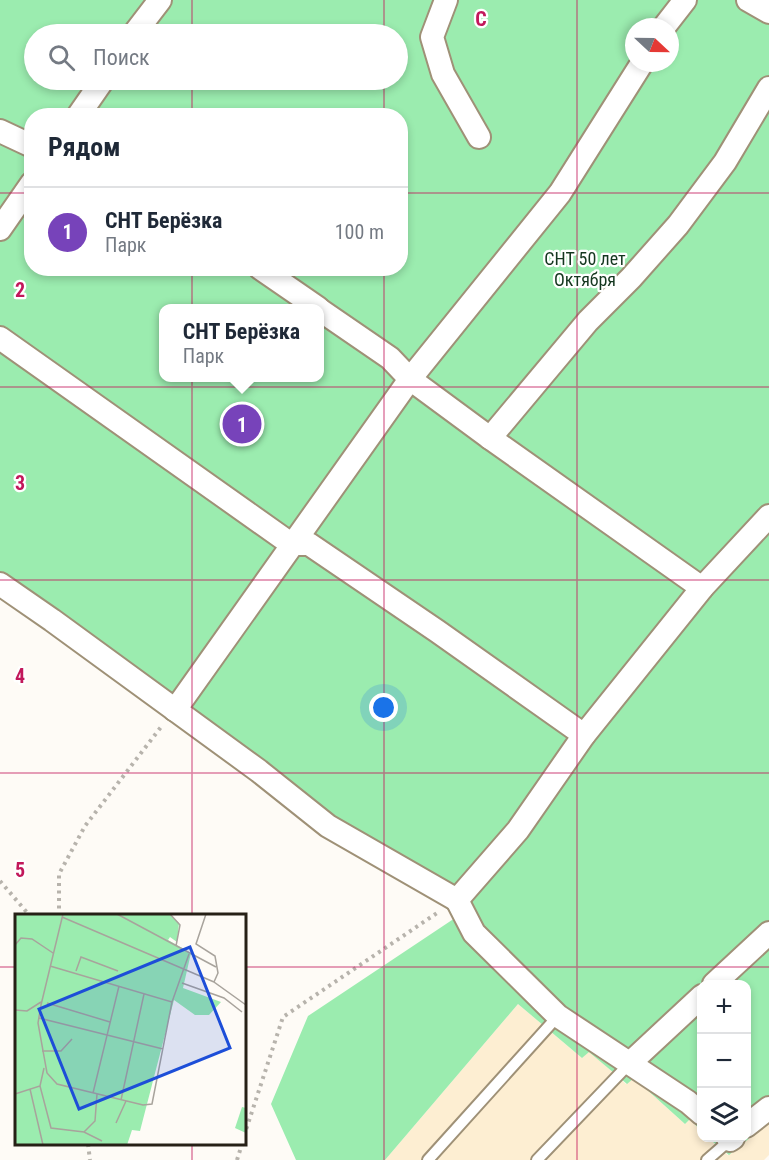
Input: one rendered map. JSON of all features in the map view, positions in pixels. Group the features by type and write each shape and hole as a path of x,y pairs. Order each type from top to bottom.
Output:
{"street":[{"path":"142,24 160,0"},
{"path":"446,0 432,37 443,74 479,137"},
{"path":"671,18 685,0"},
{"path":"748,0 769,12"},
{"path":"175,710 410,379 560,193 636,72"},
{"path":"490,438 588,321 631,278 678,225 725,162 769,88"},
{"path":"84,108 96,90"},
{"path":"0,131 24,142"},
{"path":"0,229 24,194"},
{"path":"272,276 312,304"},
{"path":"324,312 390,358 410,379 490,438 702,588"},
{"path":"0,338 291,544 309,544 584,735"},
{"path":"457,900 518,830 584,735 702,588 769,516"},
{"path":"0,584 259,771 328,826 457,900 474,933 558,1016 697,1110"},
{"path":"718,980 769,933"},
{"path":"630,1063 697,1001"},
{"path":"751,1122 769,1108"}],"lane":[{"path":"429,1160 558,1016"},
{"path":"537,1160 630,1063"},
{"path":"707,1160 726,1142"}],"path":[{"path":"59,914 59,874 85,826 175,710"},
{"path":"0,881 29,914"},
{"path":"246,1130 284,1017 353,968 457,900"},
{"path":"88,1145 90,1160"},
{"path":"237,1160 241,1145"}],"shaded area":[{"path":"518,1004 582,1058 589,1051 626,1084 634,1078 685,1124 690,1119 697,1127 697,1142 713,1142 728,1155 744,1142 751,1142 751,1136 769,1122 769,1155 764,1160 385,1160"}],"green space":[{"name":"СНТ 50 лет Октября","path":"0,0 769,0 769,1122 751,1137 751,980 697,980 697,1127 690,1119 685,1124 634,1078 627,1084 589,1052 582,1058 518,1004 385,1160 296,1160 271,1104 308,1016 467,910 333,823 0,580"},
{"path":"713,1142 745,1142 729,1155"}],"place":[{"name":"СНТ Берёзка","path":"242,424"}]}
